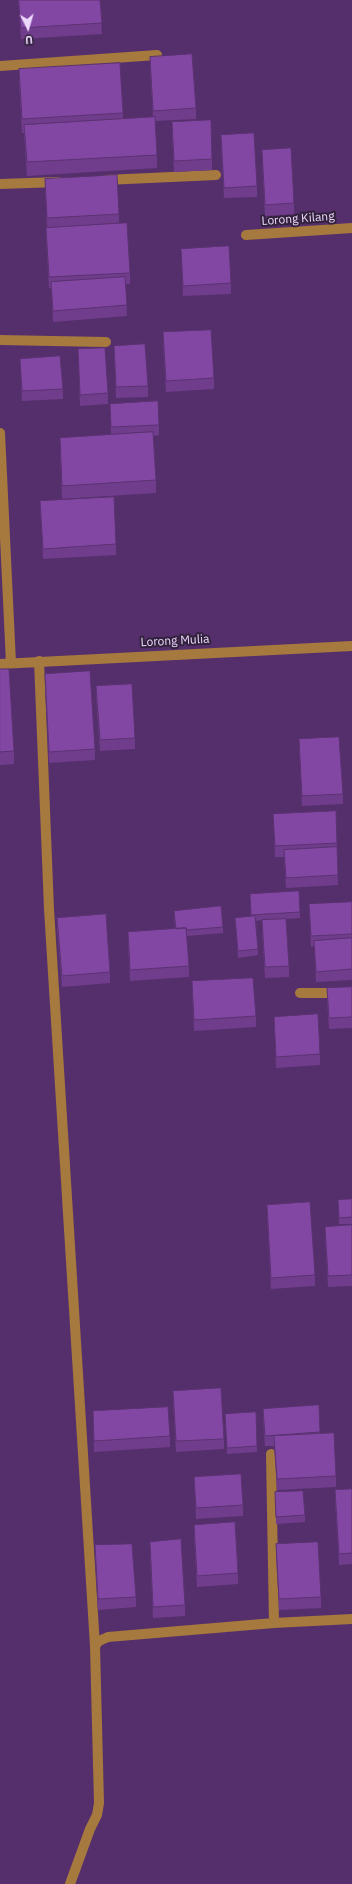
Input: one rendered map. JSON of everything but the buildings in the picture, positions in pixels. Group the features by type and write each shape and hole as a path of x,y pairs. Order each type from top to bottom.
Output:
{"street":[{"path":"0,66 157,55"},
{"path":"93,180 216,175"},
{"path":"0,184 70,181"},
{"name":"Lorong Kilang","path":"246,235 352,228"},
{"path":"0,340 106,342"},
{"path":"0,433 11,663"},
{"name":"Lorong Mulia","path":"0,664 352,646"},
{"path":"39,661 49,917 95,1646 99,1802 97,1815 90,1829 70,1884"},
{"path":"300,993 352,993"},
{"path":"271,1454 274,1623"},
{"path":"95,1646 99,1641 108,1637 274,1623 352,1619"}]}
